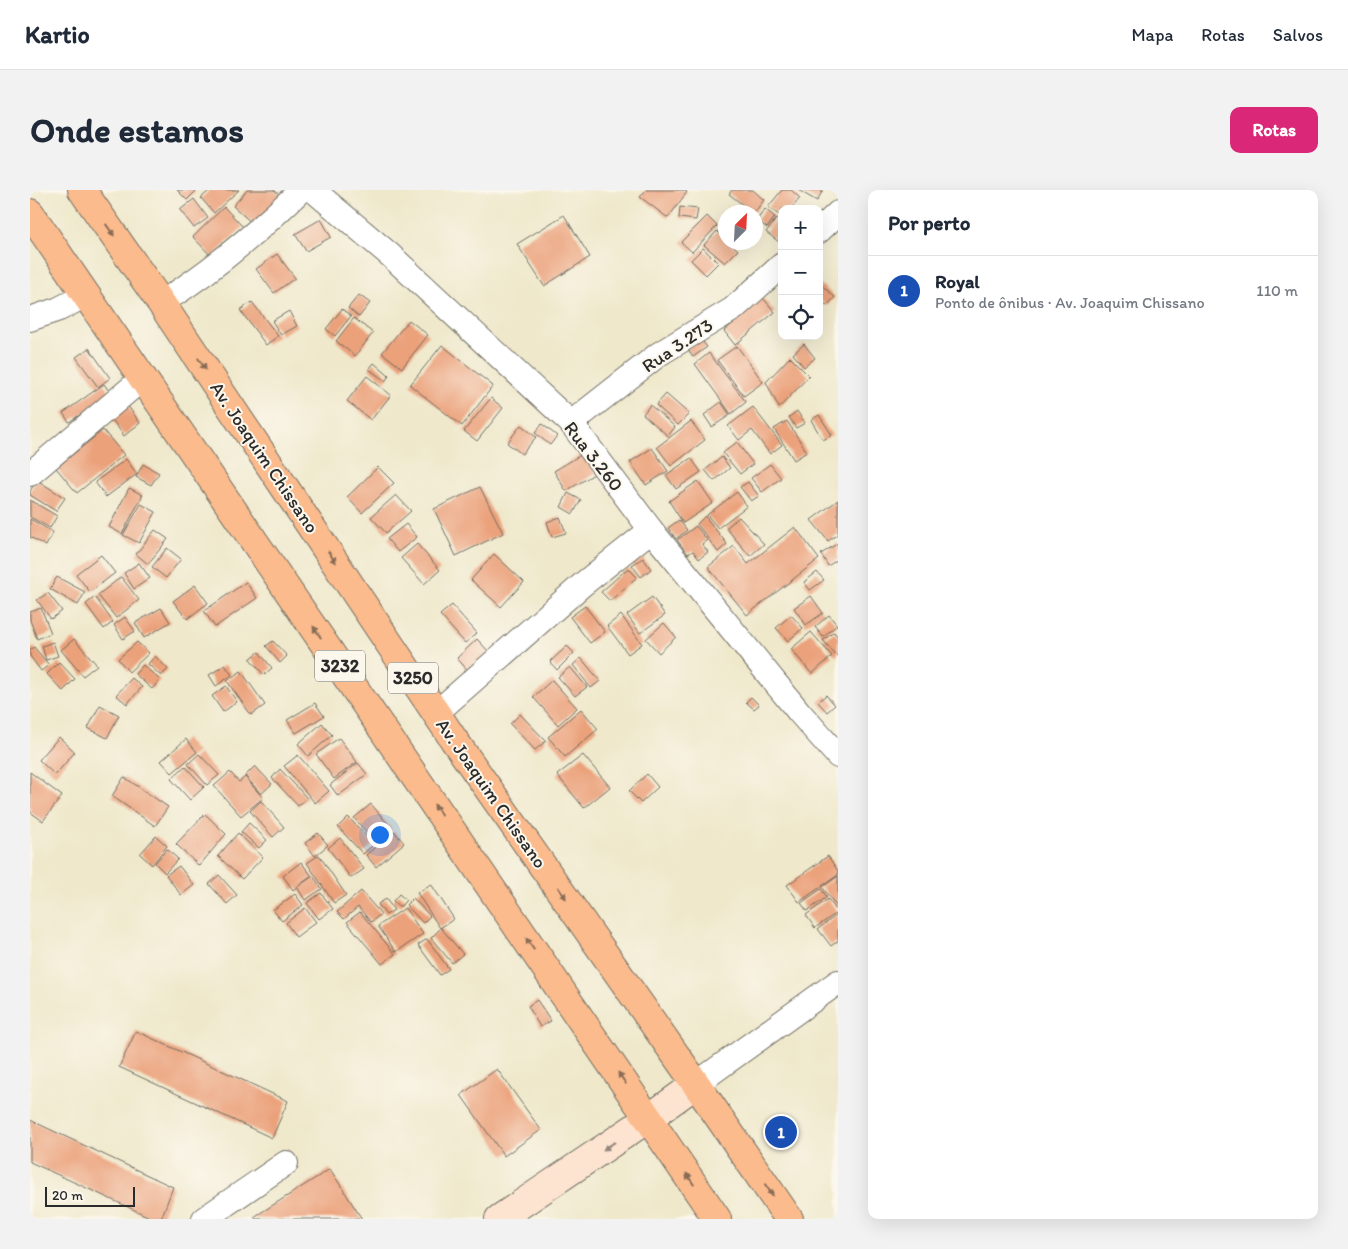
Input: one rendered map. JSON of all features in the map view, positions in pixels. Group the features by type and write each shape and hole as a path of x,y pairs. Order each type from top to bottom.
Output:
{"main road":[{"name":"Av. Joaquim Chissano","path":"82,190 161,303 436,713 789,1219"},
{"name":"3232","path":"30,213 649,1118"},
{"path":"649,1118 717,1219"}],"street":[{"path":"161,303 218,264 277,214 301,190"},
{"name":"Rua 3.260","path":"313,190 390,255 571,423 651,530 799,712 838,756"},
{"path":"823,227 838,214"},
{"name":"Rua 3.273","path":"571,423 659,354 733,308 778,269"},
{"path":"30,320 59,309 86,294"},
{"path":"30,474 144,378"},
{"path":"436,713 583,584 651,530"},
{"path":"499,1219 649,1118 838,982"},
{"path":"204,1219 286,1163"}],"building":[{"path":"177,190 197,190 187,200"},
{"path":"210,190 239,190 214,213 201,198"},
{"path":"247,190 274,190 281,196 255,226 233,206"},
{"path":"646,190 683,190 687,192 668,218 640,197"},
{"path":"732,190 753,190 764,200 760,205 743,205 729,194"},
{"path":"782,190 791,190 800,198 794,205 778,205 778,214 768,207"},
{"path":"798,190 823,190 817,201"},
{"path":"194,199 208,218 194,228 180,210"},
{"path":"224,207 243,227 212,257 193,237"},
{"path":"680,207 698,209 696,220 679,218"},
{"path":"765,209 775,217 767,228 763,225 763,212"},
{"path":"564,215 590,257 544,286 517,244"},
{"path":"707,216 717,226 692,252 681,242"},
{"path":"777,218 778,219 778,241 766,232"},
{"path":"321,219 331,237 306,251 295,234"},
{"path":"717,231 718,250 738,250 725,263 704,245"},
{"path":"703,248 718,263 706,275 691,260"},
{"path":"277,254 295,278 274,293 256,269"},
{"path":"823,286 835,297 827,306 823,302"},
{"path":"359,295 370,303 359,317 348,308"},
{"path":"763,298 775,312 735,345 724,331"},
{"path":"252,302 278,336 266,345 240,310"},
{"path":"342,309 351,316 335,336 326,329"},
{"path":"289,311 297,326 281,335 272,321"},
{"path":"354,318 373,333 355,356 336,341"},
{"path":"409,320 428,335 402,368 382,353"},
{"path":"700,338 707,347 693,357 687,348"},
{"path":"804,344 815,358 804,367 793,354"},
{"path":"442,345 493,386 462,426 410,385"},
{"path":"737,346 763,382 744,396 717,360"},
{"path":"89,348 110,378 98,387 76,357"},
{"path":"709,353 746,402 731,414 695,364"},
{"path":"790,357 809,376 779,408 766,382"},
{"path":"374,363 389,376 385,381 369,369"},
{"path":"367,376 391,395 371,420 347,401"},
{"path":"104,384 111,394 69,422 63,413"},
{"path":"666,394 689,414 678,425 656,405"},
{"path":"491,398 503,408 477,441 464,431"},
{"path":"721,402 730,415 712,427 704,415"},
{"path":"650,405 675,427 668,436 643,414"},
{"path":"128,406 140,423 124,436 111,418"},
{"path":"753,407 782,445 770,454 752,430 739,440 728,426"},
{"path":"797,411 805,423 796,428 789,417"},
{"path":"819,415 832,435 823,440 811,420"},
{"path":"691,421 705,440 671,466 657,447"},
{"path":"787,421 807,452 794,460 774,429"},
{"path":"542,424 557,436 550,445 535,433"},
{"path":"521,425 536,437 522,454 507,443"},
{"path":"103,430 124,455 77,493 56,468"},
{"path":"737,442 753,464 740,474 723,453"},
{"path":"652,448 668,471 646,485 630,462"},
{"path":"584,453 596,473 566,491 554,471"},
{"path":"722,457 730,468 714,481 705,470"},
{"path":"691,458 701,472 676,489 666,475"},
{"path":"126,459 137,474 106,497 95,482"},
{"path":"143,464 159,473 151,485 136,477"},
{"path":"770,464 781,478 762,492 751,478"},
{"path":"378,467 394,483 362,513 347,497"},
{"path":"37,480 65,498 56,511 30,495 30,491"},
{"path":"698,481 713,503 683,523 669,501"},
{"path":"748,482 759,496 751,501 740,487"},
{"path":"480,487 503,533 456,556 434,509"},
{"path":"129,488 143,495 122,534 109,527"},
{"path":"737,492 747,506 718,528 707,515"},
{"path":"568,493 581,500 573,514 561,507"},
{"path":"396,495 411,511 386,533 371,517"},
{"path":"30,500 57,516 50,528 30,517"},
{"path":"838,500 838,534 828,541 811,520"},
{"path":"141,504 156,512 139,543 123,535"},
{"path":"705,516 727,544 718,552 697,524"},
{"path":"560,517 566,533 552,537 547,522"},
{"path":"739,517 764,544 750,556 726,528"},
{"path":"30,519 53,532 46,546 30,537"},
{"path":"679,520 687,530 676,539 668,528"},
{"path":"406,524 417,537 398,552 387,539"},
{"path":"696,526 707,540 702,544 708,552 699,559 693,551 688,554 677,540"},
{"path":"795,527 819,559 747,615 708,567 734,546 748,564"},
{"path":"155,530 168,539 148,564 136,554"},
{"path":"838,543 838,559 828,566 821,554"},
{"path":"417,544 440,570 424,584 401,558"},
{"path":"167,548 181,559 166,578 152,567"},
{"path":"494,554 524,582 501,607 471,580"},
{"path":"101,555 115,573 90,592 76,574"},
{"path":"643,558 651,569 641,577 632,565"},
{"path":"139,563 150,578 134,589 124,573"},
{"path":"628,568 637,577 610,601 601,592"},
{"path":"817,572 824,580 810,590 804,582"},
{"path":"57,577 85,592 78,605 50,589"},
{"path":"121,577 139,600 116,618 98,595"},
{"path":"246,582 257,598 215,627 204,611"},
{"path":"195,585 208,603 187,619 173,601"},
{"path":"48,593 62,611 51,619 37,600"},
{"path":"811,596 823,613 806,625 794,608"},
{"path":"95,597 113,622 104,629 86,604"},
{"path":"652,597 665,615 640,633 627,615"},
{"path":"452,605 477,633 465,643 440,615"},
{"path":"585,606 605,632 590,643 570,617"},
{"path":"41,608 51,633 37,639 30,620 30,612"},
{"path":"161,608 170,622 144,638 135,623"},
{"path":"621,615 642,644 628,654 607,626"},
{"path":"791,615 803,628 788,641 776,628"},
{"path":"829,615 837,625 823,637 815,627"},
{"path":"125,617 135,631 123,639 114,625"},
{"path":"664,623 676,637 659,653 646,639"},
{"path":"811,632 832,656 812,674 791,649"},
{"path":"834,632 838,637 838,654 836,656 823,640"},
{"path":"74,639 97,665 83,676 61,650"},
{"path":"477,639 490,653 469,672 457,658"},
{"path":"273,641 287,656 280,663 266,646"},
{"path":"53,642 58,656 46,660 42,646"},
{"path":"137,642 149,653 129,672 118,659"},
{"path":"567,646 574,653 557,670 550,662"},
{"path":"34,647 49,665 41,671 30,656 30,650"},
{"path":"259,652 272,668 264,675 250,659"},
{"path":"155,656 168,669 161,676 148,664"},
{"path":"581,658 600,681 591,688 573,665"},
{"path":"59,662 75,679 63,691 47,674"},
{"path":"143,665 160,680 152,689 135,674"},
{"path":"225,665 232,675 216,686 209,675"},
{"path":"570,667 587,687 575,696 558,677"},
{"path":"241,671 265,705 251,715 227,681"},
{"path":"132,678 142,687 127,704 116,695"},
{"path":"552,680 577,708 558,725 533,697"},
{"path":"226,686 237,702 223,712 212,696"},
{"path":"826,695 835,705 827,712 818,702"},
{"path":"751,697 759,705 754,709 746,702"},
{"path":"315,703 324,716 296,733 287,720"},
{"path":"100,705 119,715 107,738 88,728"},
{"path":"581,709 598,729 565,757 548,737"},
{"path":"520,714 546,741 535,750 510,724"},
{"path":"322,723 332,735 308,756 298,744"},
{"path":"59,737 75,752 55,775 39,760"},
{"path":"339,738 357,762 334,779 316,754"},
{"path":"186,739 197,752 172,773 161,761"},
{"path":"199,754 219,775 207,785 188,764"},
{"path":"298,755 329,791 315,803 284,766"},
{"path":"583,755 610,787 584,808 557,775"},
{"path":"358,763 367,774 338,796 330,785"},
{"path":"185,766 204,787 190,800 171,779"},
{"path":"255,766 272,784 261,794 245,776"},
{"path":"280,769 307,798 298,806 272,778"},
{"path":"30,772 62,796 43,821 30,812"},
{"path":"230,772 239,782 245,777 263,798 241,816 214,786"},
{"path":"647,774 658,787 641,803 629,791"},
{"path":"124,777 168,807 155,826 112,796"},
{"path":"261,801 284,827 273,837 250,811"},
{"path":"371,804 392,829 376,843 354,818"},
{"path":"205,814 226,834 199,866 176,844"},
{"path":"348,817 374,844 363,854 338,827"},
{"path":"249,823 267,840 259,848 241,832"},
{"path":"394,831 404,843 376,867 366,855"},
{"path":"238,833 263,857 242,879 218,856"},
{"path":"318,833 328,845 315,856 305,843"},
{"path":"156,836 167,846 152,865 140,854"},
{"path":"340,838 364,869 351,878 328,848"},
{"path":"167,849 178,859 165,873 155,863"},
{"path":"319,855 346,895 334,903 307,863"},
{"path":"828,856 838,871 838,875 799,902 787,885"},
{"path":"301,862 312,876 293,890 283,876"},
{"path":"179,866 194,885 181,895 166,875"},
{"path":"219,875 237,895 227,904 209,884"},
{"path":"313,876 322,889 305,900 297,887"},
{"path":"838,876 838,908 822,887"},
{"path":"431,884 454,919 440,928 417,893"},
{"path":"821,889 827,897 807,911 801,903"},
{"path":"361,891 381,914 371,922 358,907 344,919 337,912"},
{"path":"321,893 333,909 319,919 307,903"},
{"path":"295,894 303,905 282,921 273,910"},
{"path":"399,894 406,900 400,907 393,901"},
{"path":"413,898 430,916 423,923 406,905"},
{"path":"386,899 394,910 386,915 378,904"},
{"path":"828,899 838,912 815,928 806,915"},
{"path":"305,908 316,922 296,937 286,923"},
{"path":"405,908 423,934 396,952 378,926"},
{"path":"360,912 395,954 382,964 347,922"},
{"path":"838,914 838,941 831,946 818,929"},
{"path":"441,928 463,954 452,963 431,938"},
{"path":"427,939 449,969 440,975 418,945"},
{"path":"537,1000 551,1021 540,1027 528,1006"},
{"path":"136,1031 288,1101 272,1138 119,1067"},
{"path":"497,1069 541,1130 504,1156 461,1095"},
{"path":"30,1120 173,1187 161,1219 154,1219 30,1162"},
{"path":"330,1169 362,1219 256,1219 254,1217"}],"place":[{"name":"Royal","path":"781,1132"}]}
